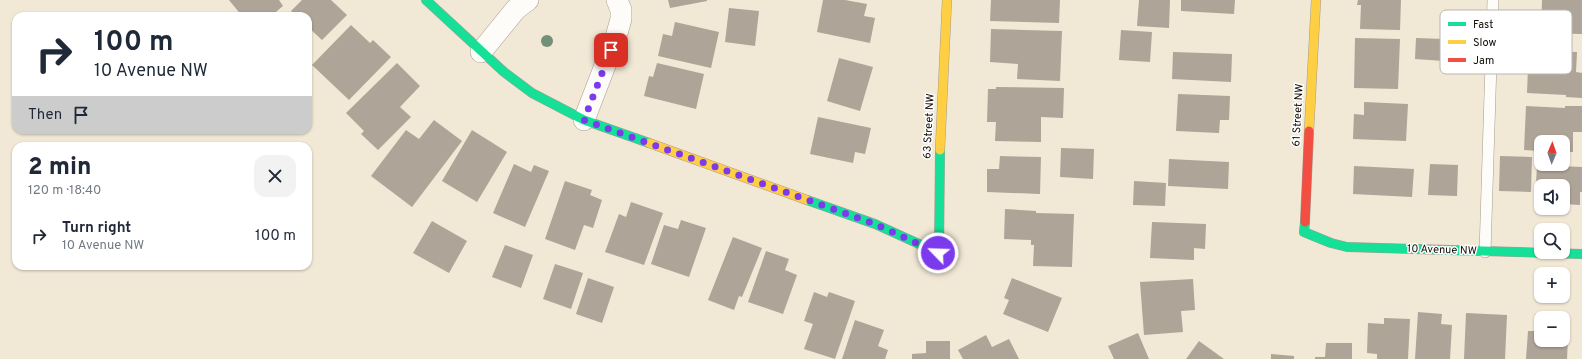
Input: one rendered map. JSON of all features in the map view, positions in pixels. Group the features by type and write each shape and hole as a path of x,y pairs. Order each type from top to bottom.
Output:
{"street":[{"path":"426,0 481,52 532,93 584,120 616,37 621,19 621,10 617,0"},
{"path":"481,52 516,9 528,0"},
{"name":"63 Street NW","path":"584,120 875,224 938,253 938,195 947,0"},
{"name":"61 Street NW","path":"1304,232 1316,0"},
{"name":"10 Avenue NW","path":"1304,232 1331,243 1347,247 1582,254"}],"lane":[{"path":"1493,0 1493,10"},
{"path":"1485,252 1491,74"}],"building":[{"path":"229,0 279,0 283,6 276,12 239,12"},
{"path":"302,0 331,0 347,15 322,40 312,31 312,12 291,11"},
{"path":"668,0 707,0 707,1 670,8"},
{"path":"823,0 845,0 867,4 864,16 875,18 870,43 817,32"},
{"path":"991,0 1060,0 1059,23 990,21"},
{"path":"1139,0 1170,0 1169,28 1137,26"},
{"path":"1181,0 1235,0 1234,14 1181,11"},
{"path":"1358,0 1401,0 1400,30 1360,29 1361,5 1357,5"},
{"path":"1542,0 1582,0 1582,34 1572,34 1572,10 1542,10"},
{"path":"729,8 759,11 755,46 725,42"},
{"path":"675,22 719,32 711,68 658,56 663,34 672,36"},
{"path":"351,25 370,43 373,40 391,57 349,100 312,65"},
{"path":"991,29 1062,31 1060,81 1017,79 1018,64 990,62"},
{"path":"1121,30 1152,32 1150,62 1119,60"},
{"path":"1355,38 1400,39 1398,89 1354,88"},
{"path":"1416,38 1440,39 1440,61 1415,59"},
{"path":"1173,52 1232,54 1231,82 1172,79"},
{"path":"1572,52 1577,52 1576,72 1582,73 1582,98 1566,97 1566,95 1527,93 1528,74 1572,74"},
{"path":"839,58 873,67 860,111 827,101"},
{"path":"397,63 420,86 400,107 411,117 378,150 361,134 364,131 346,113"},
{"path":"657,63 704,74 696,109 644,96 649,76 653,77"},
{"path":"996,87 1064,88 1063,118 1041,117 1041,142 995,141 996,122 987,122 988,89 996,89"},
{"path":"1178,94 1230,96 1229,120 1220,120 1219,133 1176,131"},
{"path":"1364,102 1408,104 1406,141 1353,139 1354,114 1364,115"},
{"path":"1526,106 1565,108 1565,106 1582,106 1582,132 1573,132 1573,152 1570,152 1570,135 1534,135 1534,151 1524,150"},
{"path":"818,117 871,128 865,154 855,152 853,163 810,154"},
{"path":"434,120 462,141 412,207 371,176 406,130 419,139"},
{"path":"472,130 507,152 477,202 442,181"},
{"path":"1061,148 1094,149 1093,179 1060,177"},
{"path":"1000,156 1041,157 1040,194 987,192 987,169 999,169"},
{"path":"1500,156 1532,157 1531,192 1499,191"},
{"path":"1169,159 1229,162 1228,189 1168,186"},
{"path":"514,164 531,172 534,165 549,171 525,227 493,213"},
{"path":"1430,164 1458,165 1457,196 1428,195"},
{"path":"1354,166 1414,169 1412,197 1353,194"},
{"path":"1570,166 1582,167 1582,192 1580,192 1580,205 1570,204 1570,179 1536,179 1537,171 1570,171"},
{"path":"565,181 592,190 590,195 602,200 593,228 584,225 575,250 545,239"},
{"path":"1134,181 1166,183 1165,206 1133,205"},
{"path":"631,202 663,213 644,265 605,252 619,214 626,217"},
{"path":"1005,209 1036,211 1036,213 1074,214 1072,267 1033,266 1034,245 1031,245 1031,240 1004,239"},
{"path":"681,220 706,228 689,277 651,264 664,225 678,229"},
{"path":"432,221 467,241 449,273 413,253"},
{"path":"1152,222 1206,224 1205,249 1194,248 1194,260 1150,258"},
{"path":"733,237 762,248 742,297 739,296 734,310 708,300"},
{"path":"505,245 533,255 521,288 492,277"},
{"path":"766,251 789,259 785,270 797,275 783,314 748,302"},
{"path":"555,264 583,273 571,309 543,299"},
{"path":"588,278 614,287 602,323 576,314"},
{"path":"1012,278 1062,298 1048,332 1003,314 1009,300 1004,298"},
{"path":"1193,279 1195,310 1181,311 1183,332 1144,335 1140,282"},
{"path":"814,292 827,297 829,292 855,301 835,359 804,349 813,324 804,321"},
{"path":"1418,312 1442,314 1441,324 1452,325 1450,359 1415,359"},
{"path":"1466,313 1507,315 1505,359 1464,359"},
{"path":"1384,318 1410,319 1408,359 1377,359 1377,354 1367,353 1368,323 1384,324"},
{"path":"855,320 884,330 878,346 888,350 885,359 842,359"},
{"path":"1528,331 1534,331 1534,347 1568,347 1567,359 1526,359"},
{"path":"1138,333 1149,359 1114,359 1108,346"},
{"path":"986,335 992,347 1009,339 1019,359 963,359 958,350"},
{"path":"926,341 950,341 950,359 912,359 912,354 926,353"},
{"path":"1199,341 1224,359 1186,359"},
{"path":"1326,343 1352,343 1352,359 1315,359 1315,357 1325,357"},
{"path":"1271,354 1294,356 1294,359 1271,359"}],"traffic: fast":[{"path":"426,0 504,72 532,93 584,120 649,143"},
{"path":"807,200 875,224 939,253 940,150"},
{"path":"1305,222 1304,232 1331,243 1347,247 1582,254"}],"traffic: slow":[{"path":"940,150 947,0"},
{"path":"1309,131 1316,0"},
{"path":"649,143 807,200"}],"traffic: jam":[{"path":"1305,222 1309,131"}],"route":[{"path":"611,50 584,120 875,224 938,253"}]}
